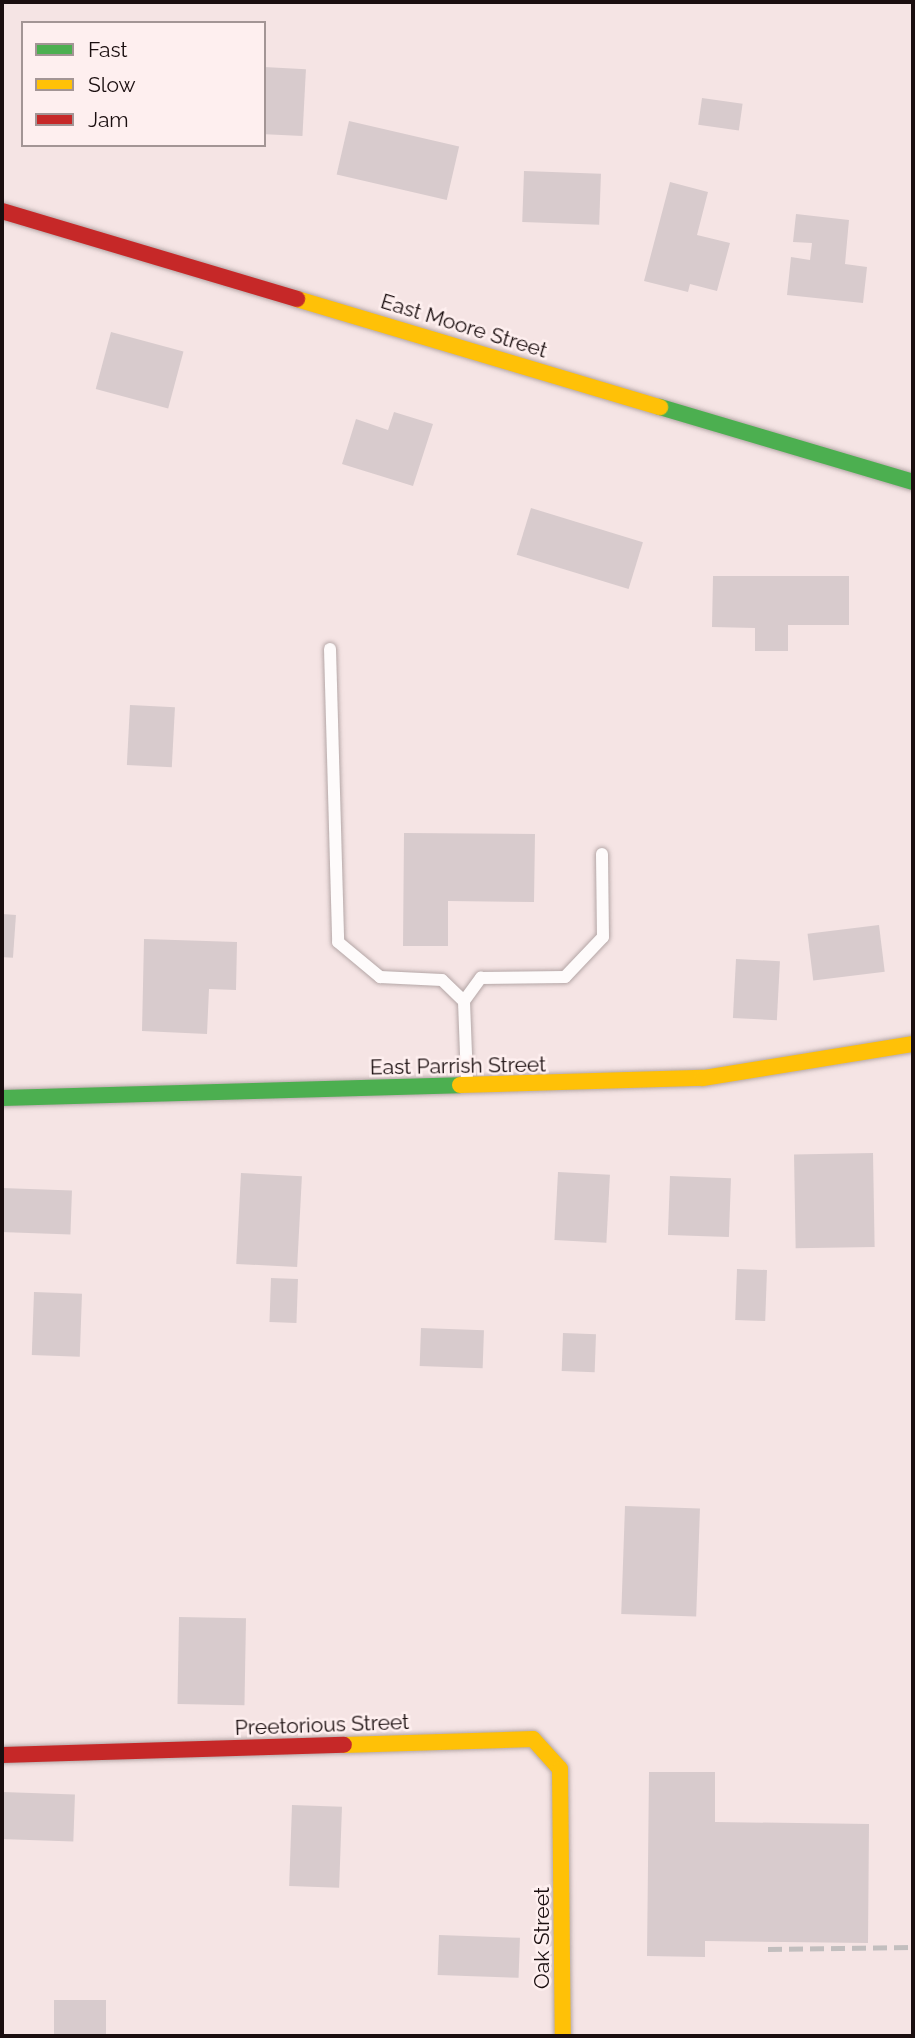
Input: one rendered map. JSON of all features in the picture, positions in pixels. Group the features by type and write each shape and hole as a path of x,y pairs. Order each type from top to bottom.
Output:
{"street":[{"name":"East Moore Street","path":"2,211 913,482"},
{"name":"East Parrish Street","path":"2,1098 468,1087 703,1078 913,1044"},
{"name":"Preetorious Street","path":"2,1755 533,1739 560,1769 563,1840"},
{"name":"Oak Street","path":"563,1840 563,2036"}],"lane":[{"path":"331,649 338,942 380,977 442,980 464,1001"},
{"path":"468,1087 464,1001 481,978 565,977 603,937 603,854"}],"building":[{"path":"266,67 306,69 302,136 266,134"},
{"path":"702,98 743,104 739,130 698,125"},
{"path":"349,121 459,146 447,200 337,175"},
{"path":"524,171 601,174 599,225 522,222"},
{"path":"670,182 708,192 697,235 730,243 717,291 690,284 688,292 644,281"},
{"path":"796,214 849,220 845,264 867,267 863,303 787,295 791,257 810,260 812,243 793,242"},
{"path":"111,332 183,351 168,408 96,389"},
{"path":"394,412 433,424 413,486 342,464 356,419 388,430"},
{"path":"531,508 643,542 629,589 517,555"},
{"path":"713,576 849,576 849,625 788,625 788,651 755,651 755,628 712,627"},
{"path":"130,705 175,707 172,767 127,765"},
{"path":"404,833 535,834 534,902 448,901 448,946 403,946"},
{"path":"2,914 16,915 13,958 2,957"},
{"path":"879,925 885,972 813,980 808,934"},
{"path":"144,939 237,942 236,990 209,989 207,1034 142,1031"},
{"path":"736,959 780,961 777,1020 733,1018"},
{"path":"873,1153 875,1247 796,1248 794,1154"},
{"path":"558,1172 610,1175 606,1243 554,1240"},
{"path":"241,1173 302,1176 297,1267 236,1264"},
{"path":"670,1176 731,1178 729,1237 668,1235"},
{"path":"2,1188 72,1190 70,1234 2,1232"},
{"path":"737,1269 767,1270 765,1321 735,1320"},
{"path":"271,1278 298,1279 296,1323 269,1322"},
{"path":"34,1292 82,1294 80,1357 32,1355"},
{"path":"421,1328 484,1330 483,1368 420,1366"},
{"path":"563,1333 596,1334 595,1372 562,1371"},
{"path":"625,1506 700,1509 696,1617 621,1614"},
{"path":"179,1617 246,1618 244,1705 177,1704"},
{"path":"649,1772 715,1772 715,1822 869,1824 868,1943 705,1941 705,1957 647,1956"},
{"path":"2,1792 75,1795 73,1842 2,1839"},
{"path":"292,1805 342,1807 339,1888 289,1886"},
{"path":"439,1935 520,1938 519,1978 438,1975"},
{"path":"54,2000 106,2000 106,2036 54,2036"}],"railway":[{"path":"768,1949 913,1947"}],"traffic: fast":[{"path":"660,407 913,482"},
{"path":"2,1098 460,1085"}],"traffic: slow":[{"path":"297,299 660,407"},
{"path":"460,1085 703,1078 913,1044"},
{"path":"344,1745 533,1739 560,1769 563,2036"}],"traffic: jam":[{"path":"2,211 297,299"},
{"path":"2,1755 344,1745"}]}
